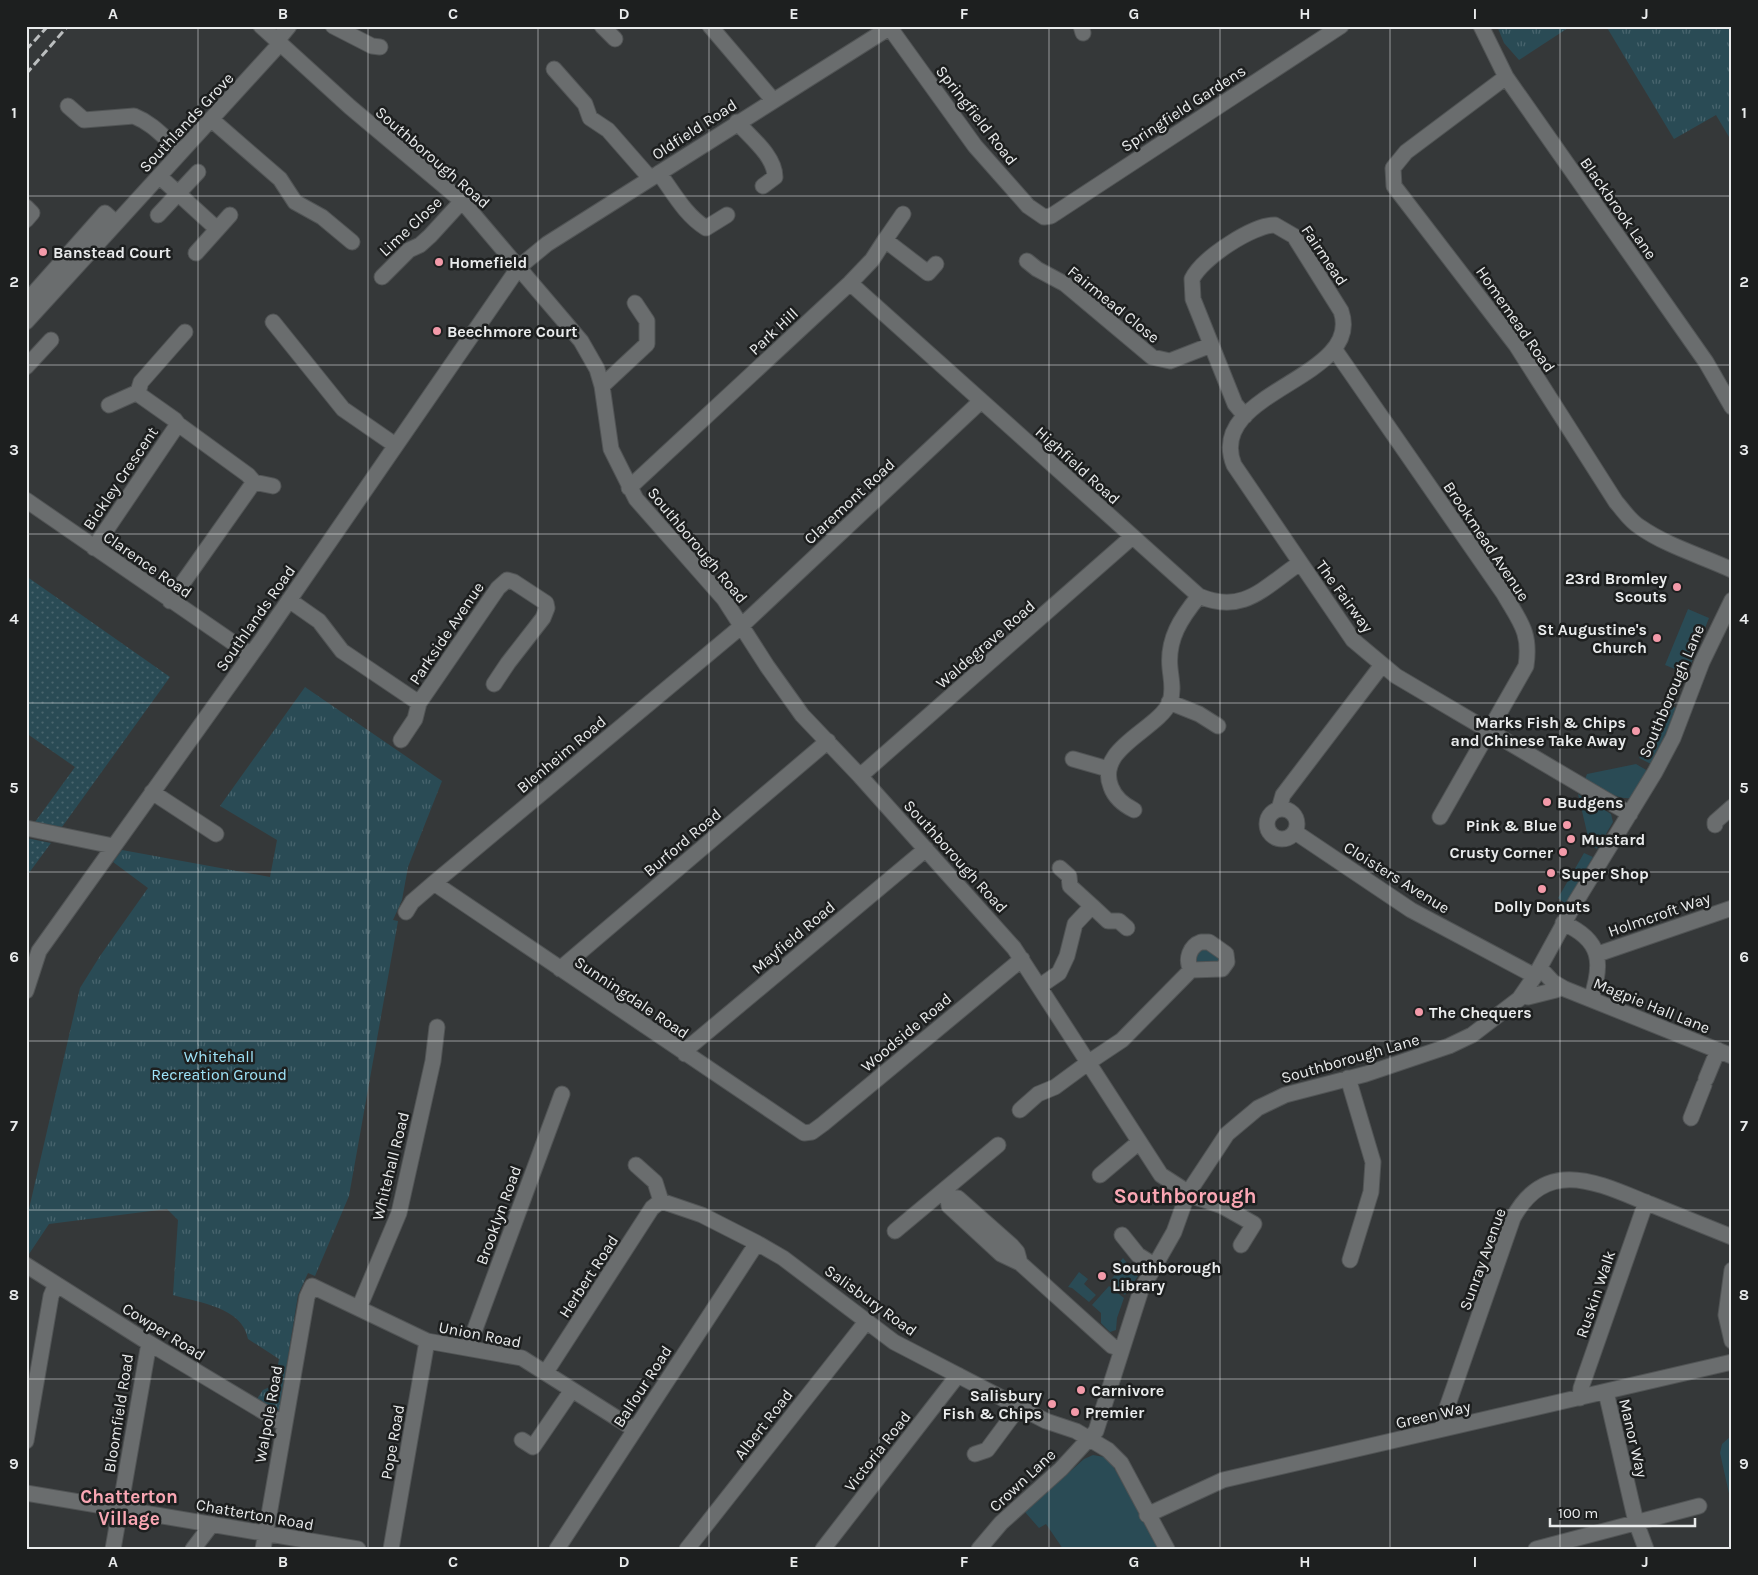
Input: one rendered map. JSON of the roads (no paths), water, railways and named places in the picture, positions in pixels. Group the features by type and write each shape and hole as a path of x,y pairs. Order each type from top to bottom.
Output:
{"street":[{"name":"Southborough Road","path":"261,26 350,107 462,201 581,341 597,369 602,386 611,449 629,488 642,508 724,599 790,700 926,849 1022,959 1161,1175 1188,1193 1254,1224 1242,1245"},
{"name":"Southlands Grove","path":"29,310 116,223 212,120 276,48 289,26"},
{"path":"333,26 372,46 380,47"},
{"path":"602,26 615,39"},
{"path":"710,26 773,100"},
{"name":"Springfield Gardens","path":"1044,217 1051,216 1341,26"},
{"name":"Blackbrook Lane","path":"1481,26 1506,77 1706,362 1732,407"},
{"name":"Oldfield Road","path":"519,267 547,244 891,27"},
{"name":"Springfield Road","path":"891,27 975,146 1028,206 1044,217"},
{"path":"554,69 585,104 590,118 608,130 654,176 689,216 706,228 727,215"},
{"name":"Homemead Road","path":"1506,77 1406,152 1393,168 1394,186 1516,345 1616,502 1631,520 1657,536 1732,570"},
{"path":"68,106 84,120 134,116 139,118 153,126 181,152"},
{"path":"212,120 280,179 295,202 322,217 352,242"},
{"path":"738,122 771,162 775,170 775,177 763,186"},
{"path":"158,215 198,172"},
{"path":"159,176 218,229"},
{"name":"Lime Close","path":"382,277 409,250 420,245 430,236 462,201"},
{"path":"26,207 32,213 26,220"},
{"name":"Park Hill","path":"629,488 850,283 872,260 904,214"},
{"path":"196,253 230,215"},
{"name":"Fairmead","path":"1245,416 1235,404 1192,292 1192,279 1205,262 1255,229 1275,225 1294,236 1341,312 1344,328 1335,350"},
{"path":"885,240 928,273 936,264"},
{"name":"Southlands Road","path":"26,991 39,951 251,655 519,267"},
{"name":"Fairmead Close","path":"1031,270 1065,284 1152,357 1170,361 1211,345"},
{"name":"Highfield Road","path":"850,283 980,402 1199,596 1225,604 1244,600 1300,563"},
{"path":"602,386 647,344 647,321 635,303"},
{"path":"273,322 343,409 395,445"},
{"path":"138,392 141,382 185,332"},
{"path":"26,367 52,340"},
{"name":"The Fairway","path":"1335,350 1245,416 1232,433 1230,442 1231,458 1353,640 1382,665 1630,814"},
{"name":"Brookmead Avenue","path":"1335,350 1504,594 1526,634 1528,650 1526,666 1440,816"},
{"path":"108,406 128,394 138,392 178,424"},
{"name":"Claremont Road","path":"741,626 980,402"},
{"name":"Bickley Crescent","path":"94,548 178,424 234,464 254,482"},
{"path":"170,601 254,482 273,486"},
{"name":"Clarence Road","path":"26,500 251,655"},
{"name":"Waldegrave Road","path":"860,776 1132,537"},
{"name":"Parkside Avenue","path":"401,740 415,719 419,703 488,601 503,582 507,580 514,582 546,603 547,608 543,618 494,684"},
{"path":"1133,805 1114,794 1109,782 1108,769 1122,747 1150,724 1169,702 1173,686 1169,650 1174,633 1199,596"},
{"name":"Parkside Avenue","path":"288,600 319,621 342,651 419,703"},
{"name":"Southborough Lane","path":"1089,1439 1096,1431 1103,1414 1121,1349 1141,1290 1174,1232 1188,1193 1218,1144 1247,1116 1285,1095 1422,1056 1464,1039 1507,1011 1523,994 1538,972 1563,923 1630,814 1673,738 1702,662 1727,622 1732,600"},
{"name":"Blenheim Road","path":"406,912 412,902 434,883 741,626"},
{"path":"1279,809 1283,795 1382,665"},
{"path":"1169,702 1199,714 1218,726"},
{"name":"Burford Road","path":"560,970 828,741"},
{"path":"1082,757 1108,769"},
{"path":"152,792 216,834"},
{"path":"1715,825 1715,822 1732,806"},
{"path":"1279,809 1287,809 1295,816 1297,827 1295,832 1286,838 1280,839 1270,834 1267,823 1271,813 1279,809"},
{"path":"26,828 113,846"},
{"name":"Cloisters Avenue","path":"1295,832 1411,910 1538,972"},
{"name":"Mayfield Road","path":"685,1054 688,1048 926,849"},
{"path":"1060,868 1068,876 1070,886 1108,921 1118,921 1126,928"},
{"name":"Sunningdale Road","path":"434,883 799,1131 812,1132"},
{"path":"1040,986 1059,973 1075,924 1092,906"},
{"name":"Holmcroft Way","path":"1598,954 1732,908"},
{"path":"1563,923 1591,942 1598,954 1598,970 1591,999"},
{"name":"Woodside Road","path":"812,1132 1022,959"},
{"path":"1020,1110 1038,1094 1055,1088 1088,1062 1122,1040 1191,970"},
{"name":"Magpie Hall Lane","path":"1538,972 1558,986 1725,1053"},
{"path":"1523,994 1528,997 1556,990 1558,986"},
{"name":"Whitehall Road","path":"359,1308 398,1213 434,1061 438,1027"},
{"path":"1691,1118 1705,1082 1725,1053"},
{"path":"1348,1078 1373,1162 1371,1192 1350,1260"},
{"name":"Brooklyn Road","path":"468,1348 562,1094"},
{"path":"1100,1175 1139,1142"},
{"path":"895,1230 945,1195 998,1146"},
{"path":"636,1165 655,1182 661,1201"},
{"name":"Sunray Avenue","path":"1443,1430 1444,1416 1513,1218 1522,1204 1534,1192 1549,1184 1576,1179 1595,1182 1732,1237"},
{"path":"945,1195 958,1198 965,1204 1011,1245 1017,1252 1020,1263 1112,1346 1121,1349"},
{"name":"Salisbury Road","path":"661,1201 702,1216 757,1243 783,1258 894,1342 1019,1407 1089,1439 1108,1450 1121,1462 1147,1515 1167,1549"},
{"name":"Herbert Road","path":"546,1372 652,1208 661,1201"},
{"name":"Ruskin Walk","path":"1580,1398 1581,1388 1646,1202"},
{"path":"1122,1235 1138,1255 1154,1265"},
{"name":"Balfour Road","path":"557,1549 757,1243"},
{"name":"Cowper Road","path":"26,1264 149,1343 284,1424"},
{"path":"1732,1270 1726,1315 1732,1341"},
{"path":"26,1441 51,1296 56,1284"},
{"name":"Union Road","path":"312,1286 427,1342 516,1356 546,1372 634,1429"},
{"name":"Walpole Road","path":"263,1549 307,1297 312,1286"},
{"name":"Albert Road","path":"687,1549 866,1322"},
{"name":"Pope Road","path":"391,1549 427,1342"},
{"name":"Bloomfield Road","path":"113,1549 149,1343"},
{"name":"Green Way","path":"1147,1515 1223,1480 1732,1362"},
{"name":"Victoria Road","path":"823,1549 958,1375"},
{"path":"522,1440 533,1447 572,1390"},
{"name":"Manor Way","path":"1606,1392 1636,1522 1646,1549"},
{"path":"975,1454 987,1450 1019,1407"},
{"name":"Crown Lane","path":"979,1549 1001,1523 1050,1479 1089,1439"},
{"name":"Chatterton Road","path":"26,1493 358,1549"},
{"path":"1536,1549 1699,1506"},
{"path":"193,1549 212,1524"}],"railway":[{"path":"26,50 48,26"},
{"path":"26,74 68,26"}],"place":[{"name":"Banstead Court","path":"43,252"},
{"name":"Homefield","path":"439,262"},
{"name":"Beechmore Court","path":"437,331"},
{"name":"23rd Bromley Scouts","path":"1677,587"},
{"name":"St Augustine's Church","path":"1657,638"},
{"name":"Marks Fish & Chips and Chinese Take Away","path":"1636,731"},
{"name":"Budgens","path":"1547,802"},
{"name":"Pink & Blue","path":"1567,825"},
{"name":"Mustard","path":"1571,839"},
{"name":"Crusty Corner","path":"1563,852"},
{"name":"Super Shop","path":"1551,873"},
{"name":"Dolly Donuts","path":"1542,889"},
{"name":"The Chequers","path":"1419,1012"},
{"name":"Southborough Library","path":"1102,1276"},
{"name":"Carnivore","path":"1081,1390"},
{"name":"Salisbury Fish & Chips","path":"1052,1404"},
{"name":"Premier","path":"1075,1412"}],"district":[{"name":"Southborough","path":"1185,1196"},
{"name":"Chatterton Village","path":"129,1507"}],"park label":[{"name":"Whitehall Recreation Ground","path":"219,1065"}]}
